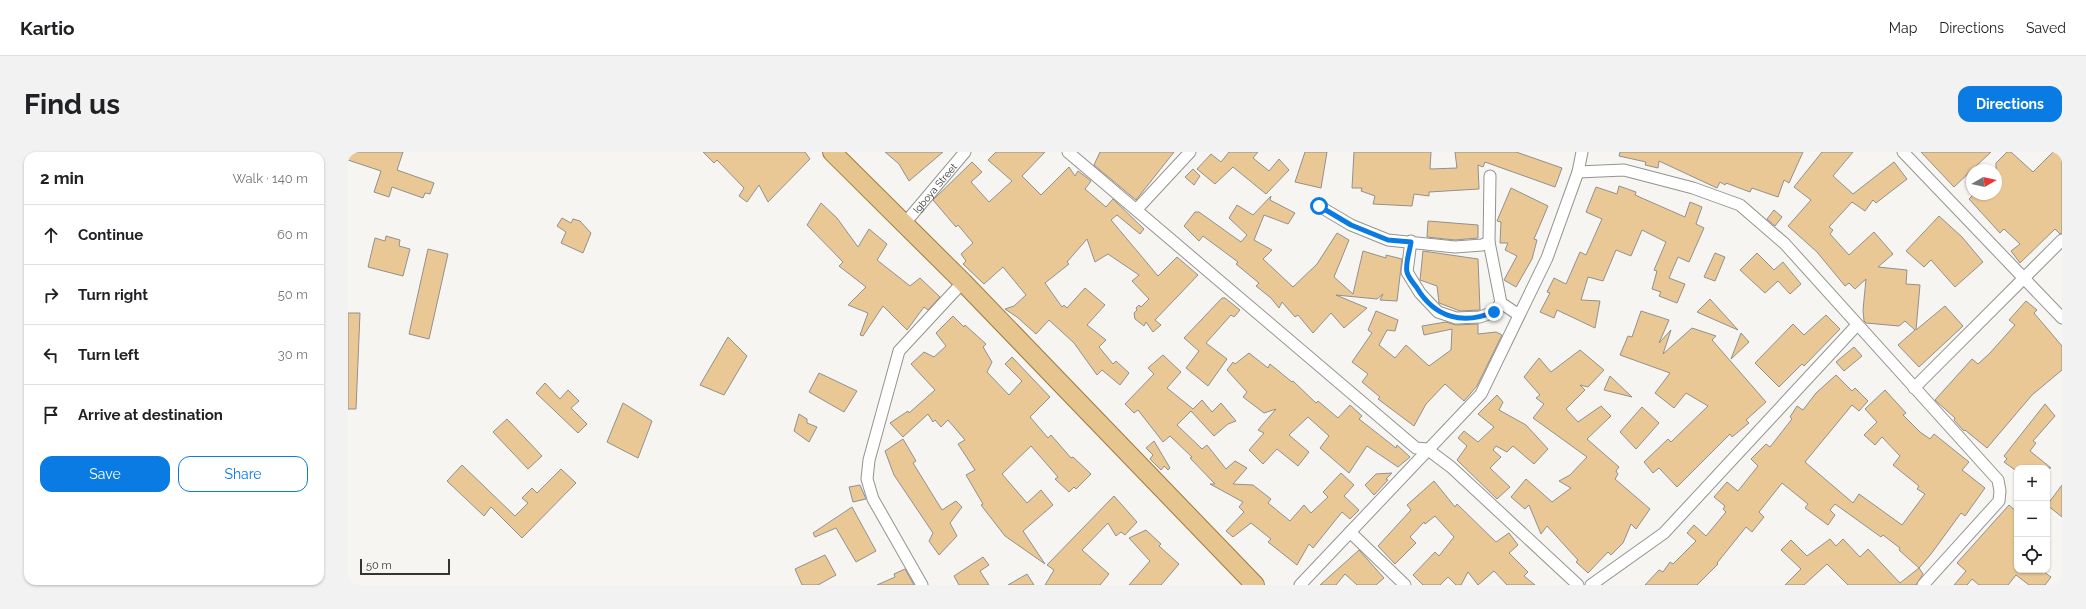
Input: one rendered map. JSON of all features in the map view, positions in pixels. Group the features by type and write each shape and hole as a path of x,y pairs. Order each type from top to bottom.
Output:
{"main road":[{"path":"832,152 963,282 1255,585"}],"street":[{"name":"Igboya Street","path":"905,223 964,152"},
{"path":"1068,152 1137,209 1416,448 1427,449 1451,467 1578,585"},
{"path":"1137,209 1190,152"},
{"path":"1300,585 1427,449 1481,394 1546,258 1578,172 1582,152"},
{"path":"1903,152 2062,318"},
{"path":"1578,172 1624,170 1693,188 1740,205 1785,244 1857,326 1998,480 2000,491 1999,501 1923,585"},
{"path":"1490,176 1490,242 1501,303 1519,315"},
{"path":"1319,206 1351,225 1388,240 1455,247 1482,245 1490,242"},
{"path":"1914,388 2025,279 2062,240"},
{"path":"1411,242 1407,272 1420,293 1438,312 1456,318 1480,318 1494,312 1501,303"},
{"path":"922,585 873,499 867,479 869,460 899,351 963,282"},
{"path":"1591,585 1664,533 1857,326"},
{"path":"1350,532 1405,585"}],"building":[{"path":"348,152 403,152 397,170 434,183 430,194 425,193 423,198 392,187 389,197 374,192 381,171 348,160"},
{"path":"703,152 805,152 810,159 768,202 759,185 747,202 739,196 744,188 717,160 714,163"},
{"path":"885,152 943,152 909,181 899,164"},
{"path":"996,152 1045,152 1022,176 1041,195 1069,167 1075,176 1078,171 1091,181 1085,189 1106,207 1113,199 1144,229 1140,234 1117,215 1111,220 1158,276 1177,257 1198,275 1155,320 1161,325 1153,332 1146,322 1144,326 1135,319 1134,313 1137,310 1136,308 1139,305 1141,307 1149,299 1132,281 1139,275 1108,254 1095,262 1087,239 1067,262 1069,264 1045,283 1062,307 1064,305 1067,308 1085,288 1105,305 1087,325 1106,340 1099,347 1113,364 1116,361 1129,373 1120,385 1102,370 1097,375 1074,343 1049,320 1036,334 1017,317 1005,309 1014,306 1026,295 1003,267 984,284 963,264 966,261 961,254 973,243 958,225 956,227 933,200 972,162 982,172 971,182 989,202 1012,181 988,160"},
{"path":"1100,152 1174,152 1136,200 1094,165"},
{"path":"1229,152 1258,152 1253,158 1269,171 1279,159 1289,170 1266,194 1233,167 1215,184 1197,169 1211,154 1221,162"},
{"path":"1305,152 1327,152 1321,188 1295,182"},
{"path":"1354,152 1431,152 1430,169 1457,168 1455,152 1516,152 1562,168 1555,187 1485,162 1483,167 1478,165 1479,189 1429,192 1429,196 1414,194 1412,206 1373,204 1375,196 1361,191 1362,188 1352,188"},
{"path":"1620,152 1803,152 1789,183 1784,180 1778,197 1752,188 1750,192 1726,183 1725,185 1720,182 1717,188 1659,161 1658,168 1645,165 1646,162 1619,156"},
{"path":"1822,152 1853,152 1833,176 1853,194 1894,162 1907,179 1876,203 1873,200 1865,211 1852,202 1829,227 1833,230 1830,234 1849,255 1874,232 1893,254 1878,267 1907,270 1906,284 1920,285 1916,330 1945,306 1963,326 1919,367 1898,345 1915,330 1905,321 1899,326 1866,323 1864,321 1863,310 1866,279 1855,289 1849,283 1845,286 1817,252 1788,226 1811,200 1794,187"},
{"path":"1921,152 1991,152 1978,164 1966,164 1966,176 1954,187"},
{"path":"2007,152 2011,152 2033,172 2053,152 2062,152 2062,233 2060,234 2055,229 2020,263 2011,251 2020,244 2004,229 2000,233 1970,200 2002,200 2002,164 1996,163"},
{"path":"1193,169 1200,176 1194,185 1185,177"},
{"path":"1619,186 1636,192 1635,195 1685,217 1690,202 1702,207 1696,224 1704,228 1689,262 1678,257 1669,278 1685,284 1677,303 1659,296 1661,292 1652,289 1657,271 1654,270 1666,242 1642,230 1631,256 1616,250 1603,281 1588,277 1581,300 1600,301 1595,328 1557,310 1554,318 1540,312 1550,293 1547,292 1554,278 1566,284 1580,252 1586,255 1602,219 1586,212 1596,187 1617,194"},
{"path":"1511,188 1548,206 1534,239 1537,240 1532,259 1516,287 1504,280 1517,256 1505,250 1508,243 1500,243 1501,222 1497,221"},
{"path":"1271,196 1270,200 1295,213 1288,224 1264,215 1254,240 1272,250 1263,259 1293,287 1317,264 1337,233 1349,240 1334,277 1353,294 1363,251 1386,258 1386,255 1402,259 1397,301 1380,300 1383,294 1377,299 1336,295 1367,308 1344,328 1331,313 1313,333 1298,315 1295,317 1282,302 1279,308 1271,298 1256,286 1259,283 1236,264 1238,262 1203,236 1199,241 1184,226 1195,212 1199,212 1241,242 1247,235 1229,218 1237,205 1253,215"},
{"path":"821,203 837,218 858,247 869,229 887,244 877,260 910,286 920,278 940,297 928,310 924,307 907,330 883,306 863,336 860,335 868,313 848,305 866,287 839,266 843,262 807,225"},
{"path":"1774,210 1782,217 1775,226 1767,219"},
{"path":"1939,216 1962,237 1983,262 1955,287 1931,260 1924,267 1906,251"},
{"path":"562,218 571,223 573,219 580,221 591,233 583,253 561,243 566,232 557,226"},
{"path":"1428,221 1478,225 1478,238 1455,240 1427,237"},
{"path":"386,236 400,240 399,246 410,249 403,276 368,267 375,238 385,241"},
{"path":"428,249 448,254 429,339 409,334"},
{"path":"1423,251 1478,259 1480,310 1460,311 1439,303 1437,286 1420,280"},
{"path":"1715,253 1725,257 1715,281 1704,277"},
{"path":"1757,253 1774,270 1783,262 1801,284 1790,294 1778,281 1765,293 1740,270"},
{"path":"1222,298 1225,298 1240,310 1234,317 1231,315 1206,343 1227,359 1208,386 1186,368 1199,351 1184,338"},
{"path":"1710,299 1738,330 1697,312"},
{"path":"2026,301 2037,310 2034,313 2062,346 2062,370 2032,395 1987,448 1965,430 1964,431 1954,420 1955,418 1935,400 1972,359 1978,364 1990,353 2015,325 2009,320"},
{"path":"1376,311 1398,320 1395,331 1387,330 1379,345 1395,358 1406,345 1429,366 1451,350 1452,329 1424,335 1422,326 1446,322 1456,325 1478,324 1478,334 1496,332 1502,335 1477,386 1464,401 1445,384 1426,404 1414,426 1378,399 1380,397 1362,382 1368,374 1352,362 1372,333 1368,330"},
{"path":"1641,311 1669,320 1659,343 1671,330 1663,354 1692,328 1716,336 1712,340 1766,402 1746,420 1749,423 1732,437 1730,434 1677,487 1659,468 1653,473 1644,462 1668,439 1671,442 1708,406 1686,393 1674,408 1655,393 1670,373 1620,355 1628,336 1632,337"},
{"path":"348,313 360,313 356,409 348,409"},
{"path":"1826,315 1840,329 1804,366 1802,364 1779,387 1755,363 1793,324 1804,335"},
{"path":"953,316 964,327 965,325 986,344 983,347 992,362 987,372 1009,395 1022,381 1005,364 1012,357 1050,397 1030,417 1048,438 1051,435 1071,458 1073,457 1091,474 1076,489 1074,487 1069,492 1055,479 1058,477 1031,446 1002,474 1027,503 1041,490 1053,505 1023,531 1045,564 1005,536 981,505 983,504 966,475 975,470 958,444 965,440 948,420 941,427 935,420 933,422 928,414 903,437 890,423 908,411 909,413 935,390 911,364 924,352 934,357 946,346 936,333"},
{"path":"1741,333 1749,342 1731,359"},
{"path":"728,337 747,356 724,395 700,385"},
{"path":"1854,347 1862,356 1844,371 1836,362"},
{"path":"1580,350 1604,370 1588,387 1580,385 1585,390 1566,409 1578,422 1601,406 1611,416 1587,439 1619,467 1616,471 1618,474 1615,479 1650,509 1636,529 1631,524 1623,543 1611,555 1608,552 1588,573 1576,562 1578,560 1547,526 1541,534 1529,505 1525,509 1511,497 1526,479 1552,502 1571,488 1559,481 1570,475 1587,457 1533,418 1544,404 1536,398 1540,395 1524,377 1539,358 1551,372"},
{"path":"1249,353 1268,368 1270,364 1292,382 1293,381 1316,403 1318,401 1338,418 1350,405 1362,416 1359,419 1396,448 1397,445 1410,457 1398,467 1367,446 1349,473 1320,448 1329,436 1308,417 1289,435 1309,452 1298,466 1277,449 1263,464 1249,450 1264,433 1258,430 1276,409 1264,413 1243,397 1247,392 1227,370 1233,362 1235,364"},
{"path":"1163,355 1181,372 1167,388 1193,409 1202,400 1212,412 1221,403 1236,421 1228,424 1214,436 1191,411 1177,425 1202,449 1207,445 1226,469 1235,461 1247,468 1233,484 1253,485 1271,499 1268,503 1290,521 1304,505 1311,513 1328,497 1323,492 1341,473 1354,485 1344,496 1359,510 1350,519 1342,512 1313,548 1309,544 1297,565 1268,542 1271,539 1251,523 1233,537 1226,531 1244,512 1239,507 1243,502 1210,484 1215,484 1190,458 1192,457 1170,436 1163,442 1138,410 1134,413 1125,404 1154,374 1148,368"},
{"path":"819,373 857,391 844,412 809,392"},
{"path":"1836,375 1852,391 1855,388 1868,401 1859,411 1852,405 1805,462 1853,503 1859,494 1902,525 1925,494 1917,489 1919,486 1893,465 1900,456 1882,437 1875,445 1864,435 1877,422 1865,409 1885,390 1906,413 1903,415 1920,432 1930,439 1934,434 1969,462 1962,470 1985,488 1965,516 1961,513 1919,568 1899,550 1900,548 1883,535 1881,537 1835,504 1830,510 1835,515 1828,525 1805,508 1808,504 1782,483 1759,512 1764,517 1752,532 1746,527 1717,563 1718,564 1697,585 1645,585 1659,570 1663,572 1670,562 1673,564 1696,541 1687,533 1694,525 1706,536 1726,512 1723,509 1725,506 1714,497 1727,482 1738,491 1758,466 1751,459 1766,444 1770,447 1792,419 1790,417 1797,406 1803,410 1816,393"},
{"path":"1610,376 1632,397 1604,390"},
{"path":"545,383 560,399 568,390 579,401 571,408 587,424 578,433 536,393"},
{"path":"1497,395 1503,402 1499,410 1526,425 1548,449 1534,464 1513,446 1507,452 1496,446 1493,450 1501,457 1490,468 1510,487 1497,499 1457,460 1467,446 1458,438 1464,431 1478,442 1494,427 1478,414"},
{"path":"623,403 652,421 638,458 607,442"},
{"path":"2045,404 2055,416 2033,441 2036,443 2030,451 2047,465 2014,465 2014,469 2004,462 2007,459 2004,456"},
{"path":"1642,407 1659,423 1636,449 1620,432"},
{"path":"799,414 807,419 807,423 817,427 809,442 794,431"},
{"path":"507,419 542,456 528,469 493,432"},
{"path":"903,439 916,461 913,463 942,510 956,501 962,507 950,523 957,536 939,555 929,541 933,533 894,475 885,451"},
{"path":"1154,441 1170,468 1168,470 1164,466 1161,470 1150,459 1153,455 1146,448"},
{"path":"462,465 515,516 528,503 522,498 532,488 537,493 561,469 576,483 522,538 491,507 484,516 447,481"},
{"path":"1392,473 1386,479 1388,480 1374,495 1365,485 1376,474"},
{"path":"1434,481 1455,507 1457,504 1496,542 1509,533 1518,545 1509,553 1528,572 1524,576 1535,585 1507,585 1494,571 1478,585 1468,572 1461,585 1456,585 1448,577 1440,585 1423,585 1413,575 1435,552 1439,556 1454,537 1435,516 1425,524 1424,522 1410,537 1416,543 1395,564 1378,546 1411,510 1407,505"},
{"path":"860,485 866,499 853,502 849,487"},
{"path":"2062,485 2062,517 2050,507 2050,501"},
{"path":"1114,496 1137,522 1125,535 1121,532 1116,536 1108,523 1082,550 1109,574 1100,585 1045,585 1054,570 1047,565"},
{"path":"2009,505 2014,509 2014,573 2045,573 2051,577 2045,585 2029,585 2016,575 2008,585 1979,585 1972,579 1967,585 1954,585 1966,571 1957,563"},
{"path":"852,507 876,551 856,562 836,528 815,537 813,533"},
{"path":"1146,530 1161,544 1159,546 1179,564 1161,585 1129,585 1150,561 1129,538"},
{"path":"1830,539 1836,546 1843,539 1860,557 1868,549 1900,583 1919,568 1923,574 1916,585 1848,585 1827,564 1804,585 1785,585 1801,569 1781,550 1791,540 1807,556"},
{"path":"1359,550 1384,578 1376,585 1357,585 1345,574 1336,585 1320,585"},
{"path":"825,555 836,575 818,585 802,585 795,569"},
{"path":"983,557 989,565 980,571 989,585 959,585 954,576"},
{"path":"905,569 914,585 877,585 895,577 894,574"},
{"path":"1027,574 1034,585 1008,585"}],"route":[{"path":"1319,206 1351,225 1388,240 1411,242 1407,272 1420,293 1438,312 1456,318 1480,318 1494,312"}]}
